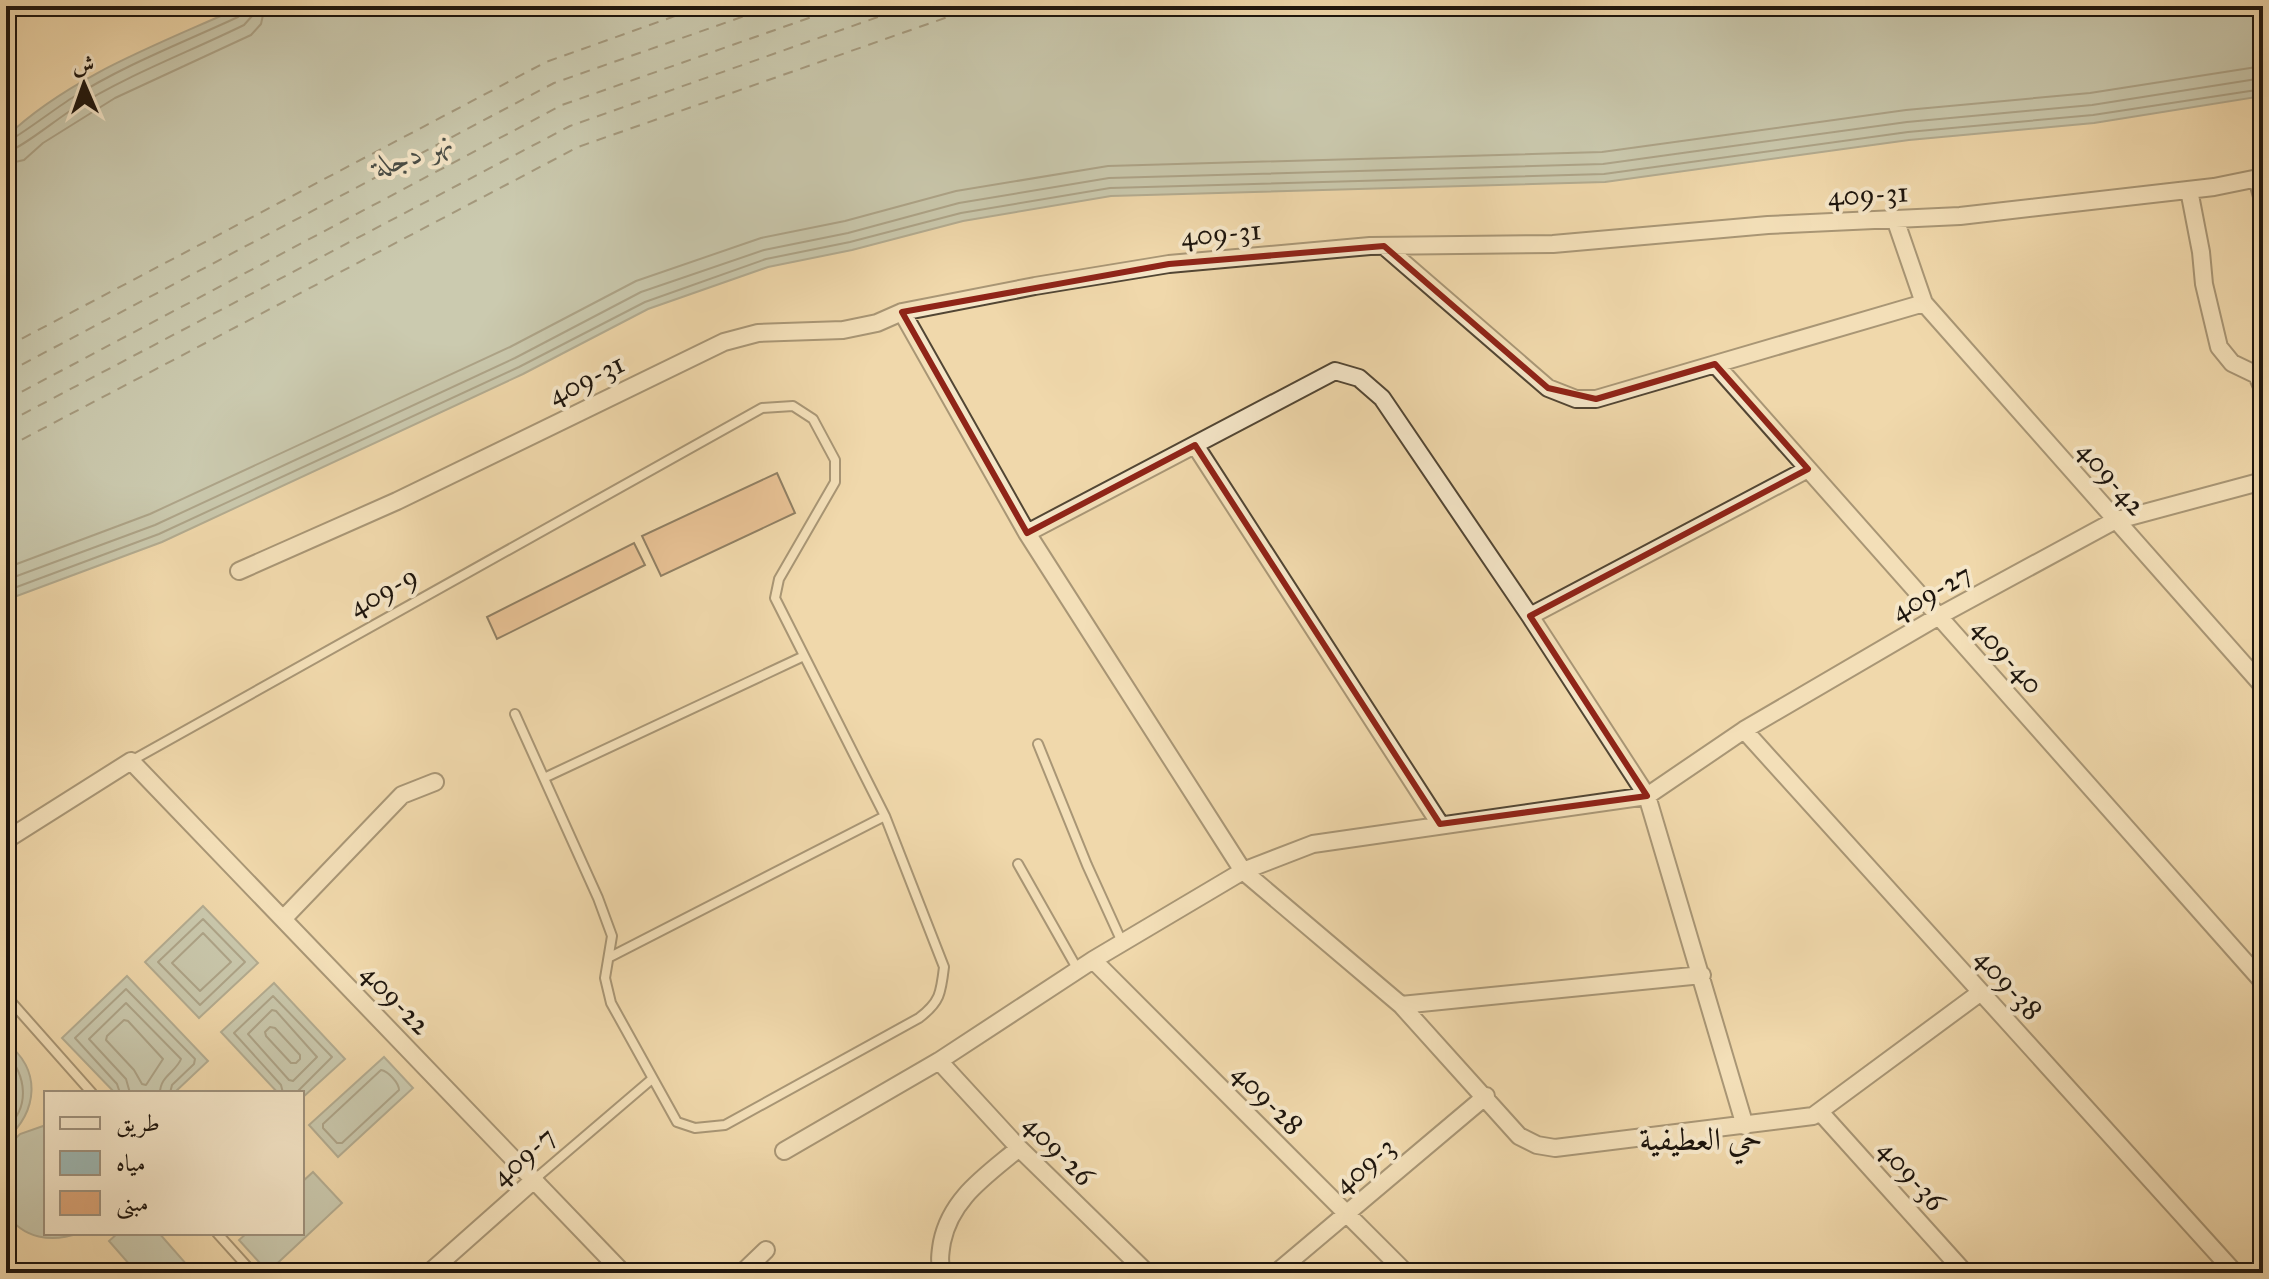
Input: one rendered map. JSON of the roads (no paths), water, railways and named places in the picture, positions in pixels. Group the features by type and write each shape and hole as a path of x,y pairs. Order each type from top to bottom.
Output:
{"street":[{"name":"409-31","path":"239,571 397,501 724,342 758,333 843,330 877,323 902,312 1169,264 1384,246 1553,244 1768,225 1960,216 2189,190 2260,177"},
{"path":"2260,177 2263,200"},
{"path":"2189,190 2204,284 2219,347 2232,363 2261,378"},
{"path":"1384,246 1548,388 1576,399 1596,399 1924,303 1895,219"},
{"name":"409-42","path":"1924,303 2263,686"},
{"path":"902,312 1027,533 1243,871 1401,1005 1519,1136 1537,1145 1555,1148 1745,1126 1821,1113 1981,992"},
{"name":"409-40","path":"1715,364 2263,982"},
{"path":"1027,533 1335,371 1359,378 1382,398 1647,796 1745,1126"},
{"path":"1195,445 1440,824"},
{"path":"1530,616 1808,469"},
{"name":"409-27","path":"1647,796 1744,730 1939,616 2114,521 2263,481"},
{"name":"409-38","path":"1744,730 2235,1273"},
{"name":"409-9","path":"6,840 131,761"},
{"name":"409-22","path":"131,761 623,1273"},
{"path":"283,919 402,795 435,782"},
{"path":"784,1151 939,1061 1093,960 1243,871 1313,844 1647,796"},
{"name":"409-28","path":"1093,960 1406,1273"},
{"path":"1401,1005 1702,975"},
{"name":"409-26","path":"939,1061 1019,1148 1147,1273"},
{"name":"409-3","path":"1276,1273 1486,1096"},
{"name":"409-36","path":"1821,1113 1965,1273"},
{"path":"942,1273 939,1262 946,1222 965,1193 1019,1148"},
{"name":"409-7","path":"429,1273 535,1179"},
{"path":"742,1273 766,1250"}],"lane":[{"name":"409-9","path":"131,761 762,408 793,406 813,419 835,460 835,482 779,579 775,598 804,656"},
{"path":"515,714 612,936 605,978 611,1003 677,1122 695,1128 725,1125 919,1018 935,1006 944,967 885,816 804,656 544,778"},
{"path":"1038,744 1122,943"},
{"path":"610,957 885,816"},
{"path":"1018,864 1078,970"},
{"path":"6,996 90,1091"},
{"name":"409-7","path":"535,1179 652,1079"},
{"path":"219,1235 253,1273"}],"water":[{"name":"نهر دجلة","path":"243,6 2263,6 2263,96 2094,123 1909,140 1605,182 1111,196 963,221 852,250 768,267 648,309 523,374 162,542 6,600 6,137 32,115 88,78"},
{"path":"203,906 258,963 199,1018 145,962"},
{"path":"127,976 208,1061 176,1091 113,1091 62,1038"},
{"path":"274,983 345,1059 304,1096 304,1091 276,1091 221,1032"},
{"path":"6,1043 26,1065 32,1091 25,1117 6,1139"},
{"path":"384,1057 413,1088 338,1157 309,1125"},
{"path":"44,1126 44,1235 72,1235 49,1238 29,1233 6,1213 6,1148 20,1134"},
{"path":"313,1172 342,1203 268,1272 239,1240 245,1235 304,1235 304,1180"},
{"path":"116,1235 161,1235 194,1273 137,1273 109,1241"}],"district":[{"name":"حي العطيفية","path":"1701,1139"}]}
